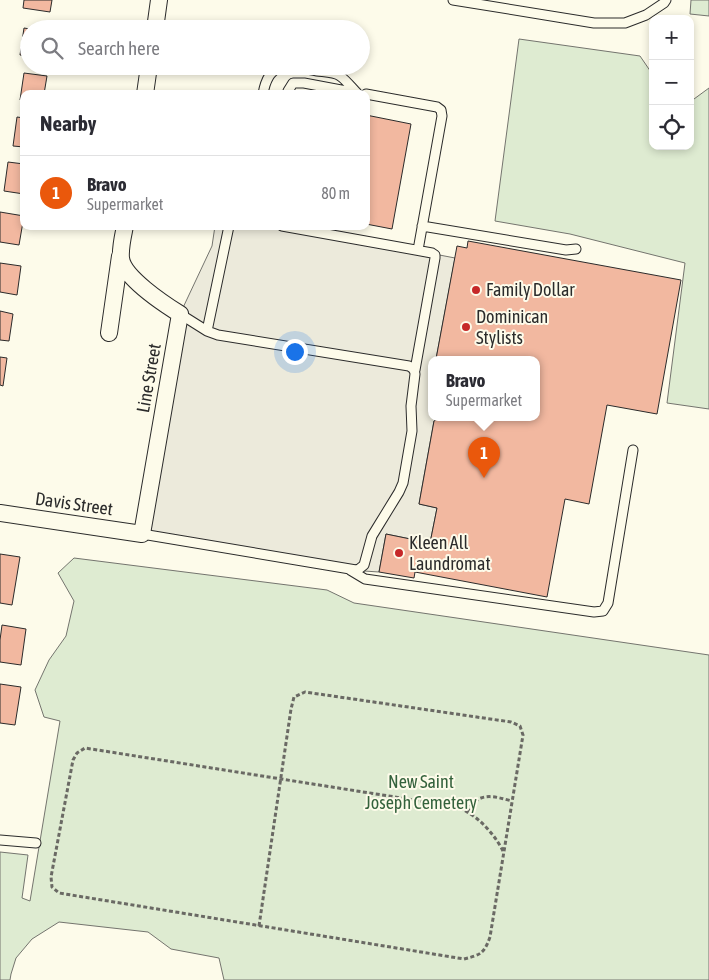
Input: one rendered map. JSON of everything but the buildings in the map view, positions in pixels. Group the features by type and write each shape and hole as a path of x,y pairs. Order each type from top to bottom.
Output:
{"street":[{"path":"156,20 159,0"},
{"path":"146,90 148,75"},
{"path":"108,333 124,230"},
{"path":"120,256 130,275 158,299 180,314"},
{"name":"Line Street","path":"142,534 180,314"},
{"name":"Davis Street","path":"0,513 142,534"}],"lane":[{"path":"454,0 594,23 625,23 646,15 666,0"},
{"path":"264,90 271,75"},
{"path":"340,75 356,90"},
{"path":"289,90 293,84 304,83 324,90"},
{"path":"370,95 437,107 441,110 442,116 418,250"},
{"path":"422,226 566,250 576,249"},
{"path":"207,331 228,230"},
{"path":"142,534 350,570 359,569 364,565 372,536 401,488 405,474 412,431 411,406 415,370 435,255 418,250 312,230"},
{"path":"180,314 207,331 224,337 409,366 415,370"},
{"path":"350,570 365,579 594,612 604,611 608,603 633,450"},
{"path":"0,840 36,843"}],"path":[{"path":"259,926 280,779 294,697 305,692 511,722 520,726 523,735 512,801 504,853 490,938 485,950 476,956 464,959 259,926 59,893 52,887 52,877 73,760 77,752 85,748 280,779 452,806 467,812 486,827 499,843 504,853"},
{"path":"467,812 471,805 482,797 494,796 512,801"}],"green space":[{"path":"691,0 709,0 709,16 690,14"},
{"path":"519,39 640,56 649,69 649,150 694,150 694,99 709,88 709,409 667,403 685,263 570,234 495,221"},
{"name":"New Saint Joseph Cemetery","path":"74,558 327,590 354,603 709,655 709,980 224,980 219,958 171,949 148,932 59,922 32,939 16,958 10,980 0,980 0,852 28,855 22,898 30,901 60,721 44,717 35,690 49,660 66,636 74,601 58,573"}],"shaded area":[{"path":"214,230 310,230 455,258 437,356 428,356 428,421 434,421 419,504 437,508 430,543 386,534 379,572 349,570 142,534 180,314 212,246"}],"place":[{"name":"Family Dollar","path":"476,290"},
{"name":"Dominican Stylists","path":"466,327"},
{"name":"Bravo","path":"484,478"},
{"name":"Kleen All Laundromat","path":"399,553"}]}
